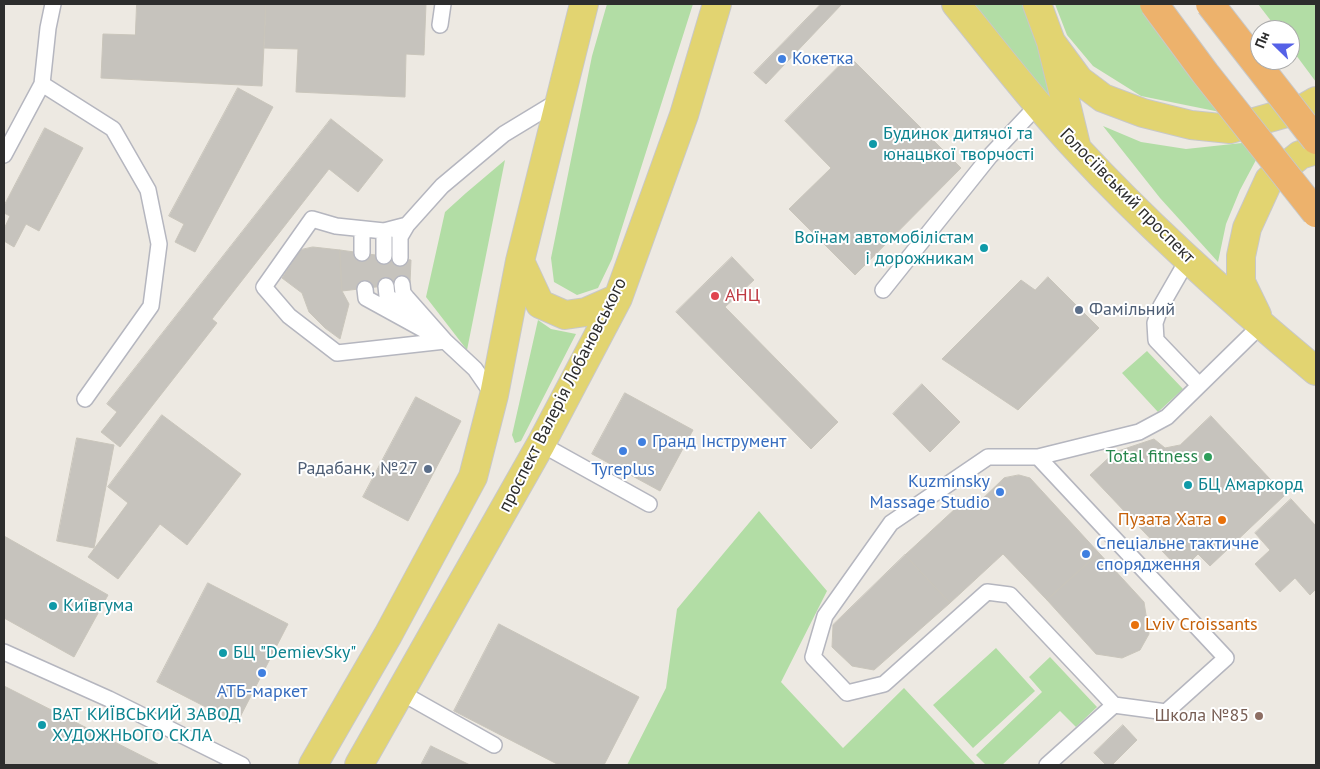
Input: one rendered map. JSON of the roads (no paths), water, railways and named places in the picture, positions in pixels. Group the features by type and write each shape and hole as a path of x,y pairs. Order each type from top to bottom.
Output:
{"highway":[{"path":"1154,4 1316,213"},
{"path":"1210,4 1316,140"}],"main road":[{"path":"313,765 388,635 472,476 494,396 520,261 584,4"},
{"name":"проспект Валерія Лобановського","path":"359,765 541,444 618,298 684,114 717,4"},
{"name":"Голосіївський проспект","path":"956,4 1038,105 1112,186 1188,259 1261,325 1316,371"},
{"path":"1037,4 1051,42 1077,149"},
{"path":"1051,42 1080,80 1103,98 1142,113 1191,125 1230,128 1304,108 1316,101"},
{"path":"1261,325 1241,282 1241,256 1247,228 1269,180 1300,155 1316,150"},
{"path":"520,261 540,304 565,315 586,312 618,298"}],"lane":[{"path":"4,155 42,84 48,28 53,4"},
{"path":"440,25 443,4"},
{"path":"42,84 113,129 148,190 159,244 151,306 85,399"},
{"path":"400,258 400,237 407,225 442,186 504,134 560,100"},
{"path":"883,290 990,156 1038,105"},
{"path":"407,225 384,231 336,226 312,219 264,287 289,316 337,353 445,341"},
{"path":"362,229 362,253"},
{"path":"384,231 384,256"},
{"path":"1188,259 1161,306 1155,323 1155,331 1156,340 1199,386"},
{"path":"402,284 403,293 445,341"},
{"path":"386,286 387,296 445,341 476,369 494,396"},
{"path":"365,289 366,298 445,341"},
{"path":"1038,457 1226,658 1166,712 1114,705 1010,595 987,592 884,684 847,693 813,657 825,616 891,523 988,457 1038,457 1139,432 1167,417 1261,325"},
{"path":"541,444 649,504"},
{"path":"4,652 109,699 242,765"},
{"path":"400,692 494,745"},
{"path":"1047,765 1114,705"}],"place":[{"name":"Кокетка","path":"782,59"},
{"name":"Будинок дитячої та юнацької творчості","path":"873,144"},
{"name":"Воїнам автомобілістам і дорожникам","path":"984,248"},
{"name":"АНЦ","path":"715,296"},
{"name":"Фамільний","path":"1079,310"},
{"name":"Гранд Інструмент","path":"642,442"},
{"name":"Tyreplus","path":"623,451"},
{"name":"Total fitness","path":"1208,457"},
{"name":"Радабанк, №27","path":"428,469"},
{"name":"БЦ Амаркорд","path":"1188,485"},
{"name":"Kuzminsky Massage Studio","path":"1000,492"},
{"name":"Пузата Хата","path":"1222,520"},
{"name":"Спеціальне тактичне спорядження","path":"1086,554"},
{"name":"Київгума","path":"53,606"},
{"name":"Lviv Croissants","path":"1135,625"},
{"name":"БЦ \"DemievSky\"","path":"223,653"},
{"name":"АТБ-маркет","path":"262,673"},
{"name":"Школа №85","path":"1259,716"},
{"name":"ВАТ КИЇВСЬКИЙ ЗАВОД ХУДОЖНЬОГО СКЛА","path":"42,725"}]}
